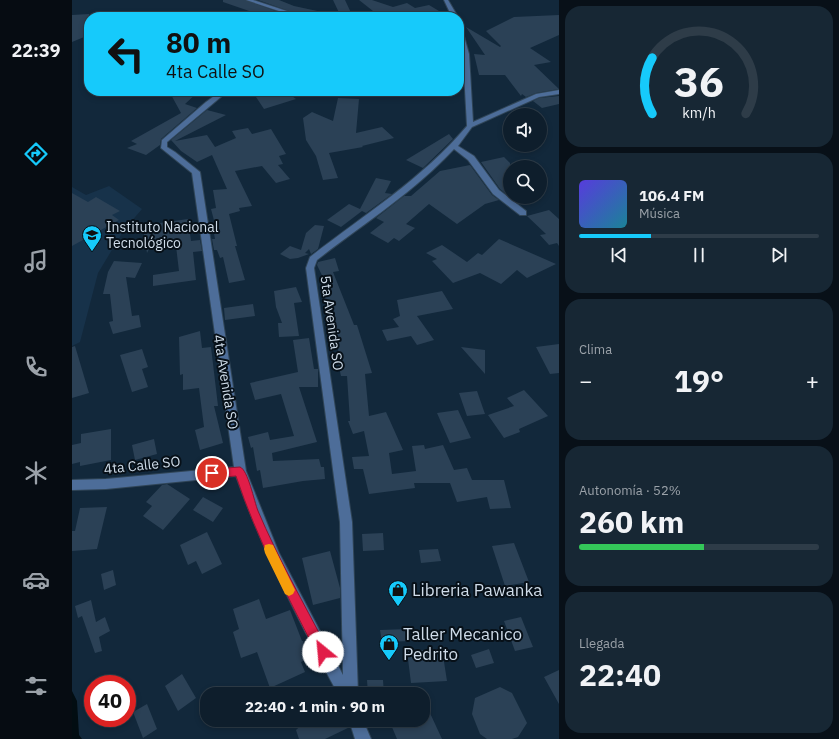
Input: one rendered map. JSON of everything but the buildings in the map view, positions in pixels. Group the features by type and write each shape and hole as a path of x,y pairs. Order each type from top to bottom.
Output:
{"street":[{"path":"248,0 286,12"},
{"path":"446,0 452,12"},
{"path":"464,47 466,54 470,126 538,95 559,92"},
{"name":"4ta Avenida SO","path":"218,96 164,141 164,148 173,153 196,172 240,471 252,509 272,555 342,687"},
{"name":"5ta Avenida SO","path":"351,687 346,522 310,268 313,259 395,199 455,147 470,126"},
{"path":"455,147 471,158 496,192 523,213"},
{"name":"4ta Calle SO","path":"72,485 106,484 240,471"},
{"path":"359,727 363,739"}],"shaded area":[{"name":"Instituto Nacional Tecnológico","path":"109,186 142,209 124,230 98,273 80,342 72,346 72,187 86,195"},
{"path":"72,691 77,701 79,735 82,739 72,739"}],"slow traffic":[{"path":"269,549 289,590"}],"place":[{"name":"Instituto Nacional Tecnológico","path":"92,252"},
{"name":"Libreria Pawanka","path":"398,607"},
{"name":"Taller Mecanico Pedrito","path":"389,661"}],"route":[{"path":"212,473 240,471 252,509 272,555 292,596 323,652"}]}
